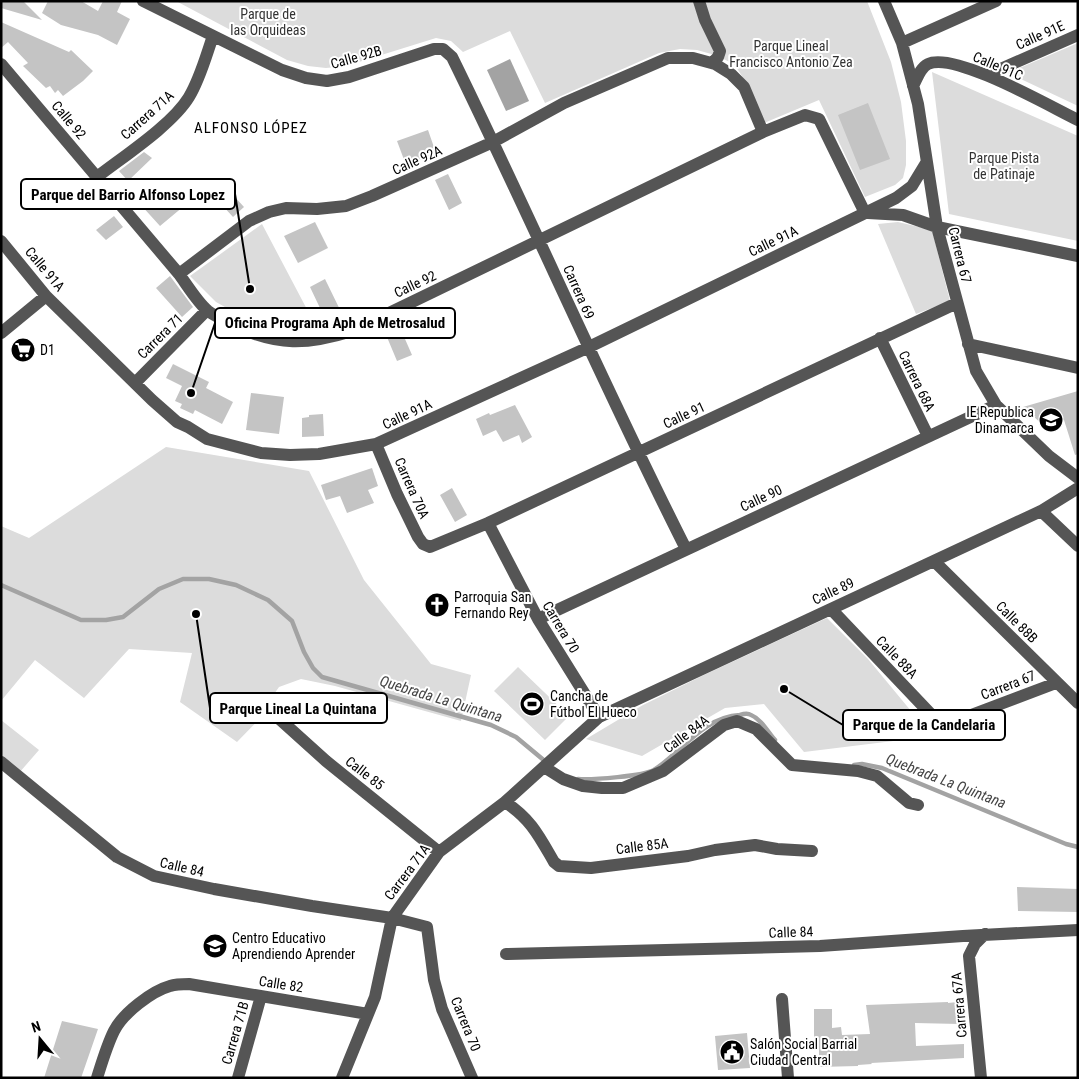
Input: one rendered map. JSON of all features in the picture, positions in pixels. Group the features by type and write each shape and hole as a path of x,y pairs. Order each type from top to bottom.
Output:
{"street":[{"name":"Calle 92B","path":"143,1 282,70 306,78 327,81 349,77 434,49 443,49"},
{"path":"699,1 705,20 720,51 714,62"},
{"name":"Carrera 67","path":"884,1 902,43 918,104 936,227 976,371 996,404 1049,456 1078,478"},
{"path":"902,43 996,1"},
{"name":"Calle 91E","path":"987,75 1078,35"},
{"name":"Carrera 71A","path":"97,177 163,125 189,97 197,81 213,36"},
{"name":"Carrera 69","path":"443,49 452,57 540,241 637,453 686,549"},
{"name":"Calle 92A","path":"179,274 249,221 269,212 286,208 317,209 346,206 372,196 493,142 564,103 668,58 693,58 715,64 732,74 744,87 763,132"},
{"name":"Calle 91C","path":"913,86 922,69 929,63 944,62 987,75 1078,120"},
{"name":"Calle 92","path":"1,64 179,274 207,310 239,327 283,342 329,338 352,331 763,132 805,115 819,119 865,213"},
{"name":"Calle 91A","path":"1,241 46,296 177,422 207,439 261,453 290,456 319,454 376,444 588,348 896,198 912,186 926,163"},
{"name":"Calle 91A","path":"865,213 904,215 936,227 1078,256"},
{"path":"1,333 46,296"},
{"name":"Calle 91","path":"423,544 430,547 488,523 957,303"},
{"name":"Carrera 71","path":"135,383 207,310"},
{"name":"Carrera 68A","path":"880,338 928,436"},
{"path":"968,344 1078,368"},
{"name":"Calle 90","path":"538,619 996,404"},
{"name":"Carrera 70A","path":"376,444 397,494 423,544"},
{"name":"Calle 89","path":"598,717 1042,512 1078,488"},
{"path":"1042,512 1078,546"},
{"name":"Carrera 70","path":"488,523 538,619 598,717"},
{"name":"Calle 88B","path":"935,562 1078,703"},
{"name":"Calle 88A","path":"831,609 942,726"},
{"name":"Carrera 67","path":"942,726 1056,683"},
{"name":"Calle 85","path":"275,715 326,761 439,852"},
{"name":"Carrera 71A","path":"342,1078 375,997 392,918 439,852 506,802 598,717"},
{"name":"Calle 84A","path":"544,767 562,779 583,786 623,788 663,771 724,725 737,721 756,729 792,765 858,771 877,776 910,803 918,805"},
{"name":"Calle 84","path":"1,762 117,857 154,876 253,896 392,918"},
{"name":"Calle 85A","path":"506,802 520,811 531,824 554,862 559,866 591,868 688,856 715,850 755,845 777,849 812,851"},
{"name":"Carrera 70","path":"392,918 427,927 434,980 442,1008 472,1078"},
{"name":"Calle 84","path":"506,954 820,946 985,934 1078,930"},
{"name":"Carrera 67A","path":"980,1078 969,956 975,944 985,934"},
{"name":"Calle 82","path":"97,1078 114,1030 132,1010 157,991 172,985 189,984 368,1014"},
{"name":"Carrera 71B","path":"238,1078 261,996"},
{"path":"782,999 788,1078"}],"green space":[{"name":"Parque Lineal Francisco Antonio Zea","path":"176,1 867,1 891,62 901,102 906,141 906,165 903,178 895,185 865,197 819,100 764,123 742,76 734,64 715,55 697,50 680,49 659,53 545,103 510,31 463,52 451,41 436,38 346,66 326,68 308,66 287,60"},
{"path":"1078,43 1078,106 1008,73"},
{"name":"Parque Pista de Patinaje","path":"932,72 1078,136 1078,241 949,214"},
{"path":"898,222 932,230 950,301 916,314 878,224"},
{"path":"262,224 320,334 295,335 261,327 216,302 190,276"},
{"path":"166,447 309,471 364,580 431,664 471,675 461,721 335,686 301,679 279,687 272,697 270,708 237,742 180,702 192,653 129,649 84,698 35,660 1,701 1,526 29,538"},
{"path":"827,618 868,659 934,736 804,752 764,704 725,708 642,756 586,739 643,705"},
{"name":"Cancha de Fútbol El Hueco","path":"518,667 569,716 545,740 494,691"},
{"path":"1,720 39,750 19,773 1,757"}],"shaded area":[{"path":"510,59 529,101 506,111 487,70"}],"building":[{"path":"1,1 23,1 42,20 1,8"},
{"path":"48,1 81,1 98,11 103,1 122,1 117,12 130,19 117,45 98,35 61,25 42,13"},
{"path":"1,22 69,52 71,50 93,71 63,96 58,90 55,93 50,86 46,88 23,66 28,63 8,42 1,48"},
{"path":"868,103 890,159 860,170 838,115"},
{"path":"428,130 436,153 406,165 397,141"},
{"path":"144,152 152,158 128,181 119,171"},
{"path":"448,174 462,203 449,210 435,180"},
{"path":"223,184 244,207 233,217 212,194"},
{"path":"159,187 170,200 182,191 190,201 160,226 140,204"},
{"path":"114,216 123,227 106,240 96,230"},
{"path":"315,222 328,248 298,263 284,236"},
{"path":"170,276 193,307 182,317 156,288"},
{"path":"325,279 345,320 329,327 310,287"},
{"path":"398,323 412,355 397,361 384,330"},
{"path":"173,364 209,382 206,388 233,402 222,424 195,410 193,414 180,408 182,404 175,401 182,386 166,378"},
{"path":"1078,391 1078,454 1075,455 1064,420 1044,426 1023,407"},
{"path":"251,393 284,397 279,434 246,430"},
{"path":"515,405 532,437 522,443 519,435 503,442 496,430 483,436 476,419"},
{"path":"323,414 324,436 302,437 302,418 309,417 309,415"},
{"path":"372,468 378,486 368,490 374,503 347,513 340,496 326,500 321,485"},
{"path":"452,488 467,515 455,522 440,495"},
{"path":"1017,887 1078,889 1078,912 1018,911"},
{"path":"958,1002 960,1024 915,1023 916,1046 964,1044 964,1058 819,1067 819,1048 816,1048 816,1039 814,1039 814,1009 832,1009 832,1028 841,1027 842,1035 870,1034 866,1005"},
{"path":"62,1021 98,1029 81,1078 44,1078"},
{"name":"Salón Social Barrial Ciudad Central","path":"747,1033 750,1068 718,1070 715,1036"}],"waterway":[{"name":"Quebrada La Quintana","path":"1,585 81,620 106,620 123,617 159,589 183,579 209,579 236,585 268,600 292,621 304,652 313,668 322,677 491,725 516,737 546,762"},
{"name":"Quebrada La Quintana","path":"578,779 629,776 654,770 704,728 727,717 750,714 761,723 775,740"},
{"name":"Quebrada La Quintana","path":"854,765 862,764 882,768 1066,844 1078,847"}],"place":[{"name":"Parque del Barrio Alfonso Lopez","path":"250,289"},
{"name":"D1","path":"23,350"},
{"name":"Oficina Programa Aph de Metrosalud","path":"191,393"},
{"name":"IE Republica Dinamarca","path":"1051,420"},
{"name":"Parroquia San Fernando Rey","path":"437,605"},
{"name":"Parque Lineal La Quintana","path":"196,614"},
{"name":"Parque de la Candelaria","path":"784,689"},
{"name":"Cancha de Fútbol El Hueco","path":"532,704"},
{"name":"Centro Educativo Aprendiendo Aprender","path":"215,946"},
{"name":"Salón Social Barrial Ciudad Central","path":"732,1052"}],"district":[{"name":"ALFONSO LÓPEZ","path":"251,128"}],"park label":[{"name":"Parque de las Orquideas","path":"268,22"}]}
